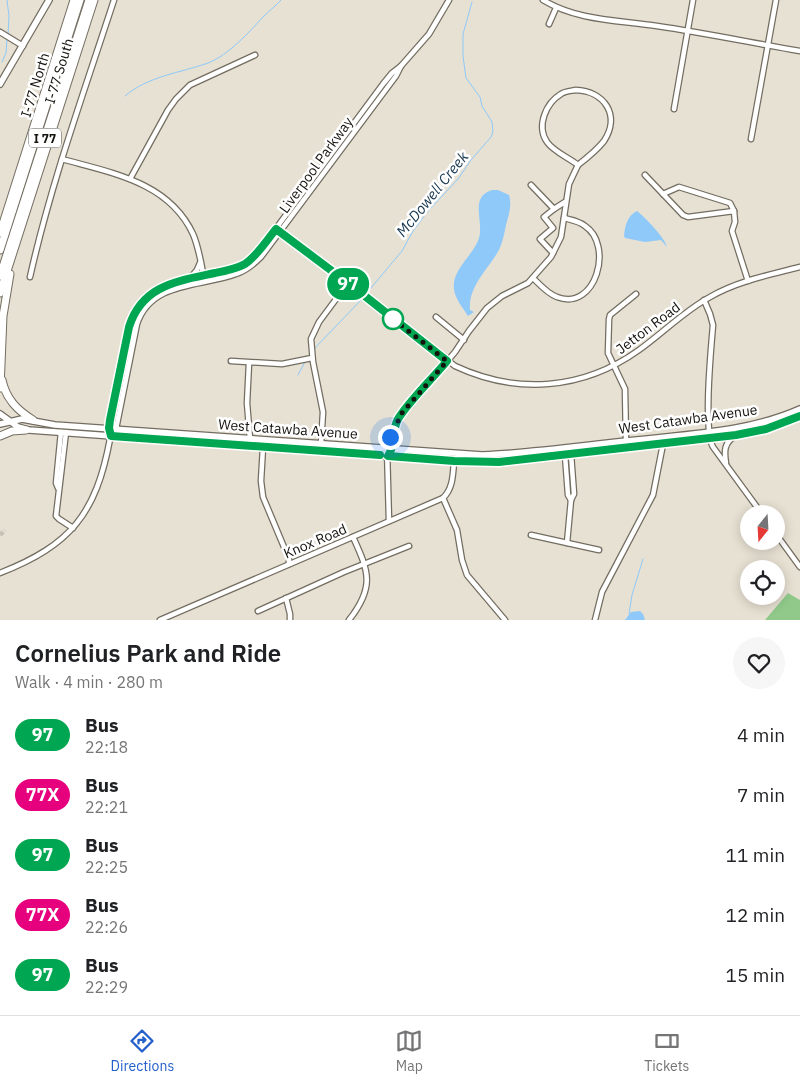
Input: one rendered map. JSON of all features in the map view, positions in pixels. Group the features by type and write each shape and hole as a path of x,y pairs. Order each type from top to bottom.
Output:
{"highway":[{"name":"I-77 North","path":"0,233 74,0"},
{"name":"I 77","path":"0,250 80,0"},
{"name":"I 77","path":"0,276 89,0"},
{"name":"I-77 South","path":"0,293 94,0"},
{"path":"0,217 22,168"},
{"path":"0,388 3,316 16,244"},
{"path":"1,375 5,390 12,404 33,420"},
{"path":"0,436 10,432 26,430"}],"main road":[{"path":"0,84 49,0"},
{"name":"West Catawba Avenue","path":"0,424 22,419 50,425 465,455 524,452 708,432 756,424 800,409"},
{"name":"West Catawba Avenue","path":"0,414 26,430 481,462 568,455 710,439 766,429 800,416"},
{"path":"209,443 217,440 246,442 250,439"},
{"path":"263,447 266,443 296,445 309,443"},
{"path":"568,455 568,451 598,447 607,443"},
{"path":"481,462 492,458 523,456 524,452"}],"street":[{"path":"30,277 38,240 62,159 114,0"},
{"name":"Liverpool Parkway","path":"109,428 129,327 134,314 143,302 161,287 228,270 244,264 257,254 383,84 429,34 449,0"},
{"path":"543,0 556,8 587,17 688,31 800,51"},
{"path":"674,109 693,0"},
{"path":"752,139 776,0"},
{"path":"549,24 556,8"},
{"path":"0,32 23,46"},
{"path":"130,179 164,117 176,99 190,85 255,55"},
{"name":"Liverpool Parkway","path":"111,436 116,429 140,316 152,301 166,292 236,274 250,267 265,253 396,76 401,66"},
{"path":"389,521 387,465 390,437 402,413 464,340 487,308 502,296 523,286 533,278 553,253 561,237 565,202 570,180 578,165 605,139 609,128 610,115 607,106 601,98 590,92 576,90 559,95 553,100 544,115 542,125 543,134 548,144 578,165"},
{"path":"62,159 130,179 150,188 165,198 177,209 193,235 204,282"},
{"path":"645,175 679,212 688,217 734,211"},
{"path":"531,184 554,209"},
{"path":"663,194 679,187 730,203 734,211 735,222 732,230 734,239 748,281"},
{"path":"553,253 540,239 553,228 544,217 565,202"},
{"path":"533,278 554,295 564,299 575,297 588,291 594,283 599,258 598,245 594,235 586,226 564,218"},
{"name":"Jetton Road","path":"276,229 447,361 461,369 491,379 534,385 558,384 575,380 614,366 642,348 704,300 730,287 800,267"},
{"path":"189,279 196,272 200,262"},
{"path":"321,444 323,412 312,358 311,339 314,330 348,283"},
{"path":"626,441 625,389 608,353 609,319 610,315 636,294"},
{"path":"704,300 713,325 708,432 713,447 755,505"},
{"path":"436,317 464,340"},
{"path":"231,361 282,364 312,358"},
{"path":"249,363 248,427 250,439"},
{"path":"243,438 248,427"},
{"path":"0,573 31,560 58,542 73,528 92,501 100,484 111,436 109,428"},
{"path":"63,432 56,484 58,488 56,516 73,528"},
{"path":"726,465 726,445 736,435"},
{"path":"595,620 606,583 617,566 653,495 663,444"},
{"path":"263,447 261,481 263,497 289,559 289,564"},
{"path":"567,543 571,500 568,495 568,455"},
{"path":"454,461 451,486 443,498 457,530 462,560 467,575 505,620"},
{"name":"Knox Road","path":"160,620 443,498"},
{"path":"531,535 599,550"},
{"path":"349,620 358,609 366,592 368,578 353,536"},
{"path":"258,611 409,546"},
{"path":"785,546 800,567"},
{"path":"286,598 290,620"}],"green space":[{"path":"788,593 800,600 800,620 765,620 778,605 785,605 785,597"}],"water":[{"path":"498,190 509,195 510,210 500,248 475,287 470,302 470,310 474,312 468,316 456,296 454,282 459,269 479,238 479,204 481,198 485,193"},
{"path":"637,211 659,233 667,247 661,240 645,242 625,238 624,232 627,222"},
{"path":"640,611 645,620 625,620 631,612"}],"waterway":[{"path":"7,0 9,16 8,35"},
{"path":"125,96 154,79 208,63 224,55 281,0"},
{"name":"McDowell Creek","path":"365,295 402,251 413,231 428,211 458,179 493,132 492,122 482,106 480,97 466,78 463,34 472,2"},
{"path":"2,62 6,53 7,39"},
{"name":"McDowell Creek","path":"314,349 363,298"},
{"name":"McDowell Creek","path":"298,375 306,360"},
{"path":"629,614 632,595 643,559"}],"tunnel":[{"path":"0,535 5,530"}],"bus line":[{"name":"97","path":"380,455 111,436 110,420 129,327 137,308 161,287 237,268 257,254 276,229 447,361 402,413 394,428 392,450 388,456 499,462 736,435 766,429 800,416"}],"route":[{"path":"390,437 402,413 447,361 393,319"}]}
